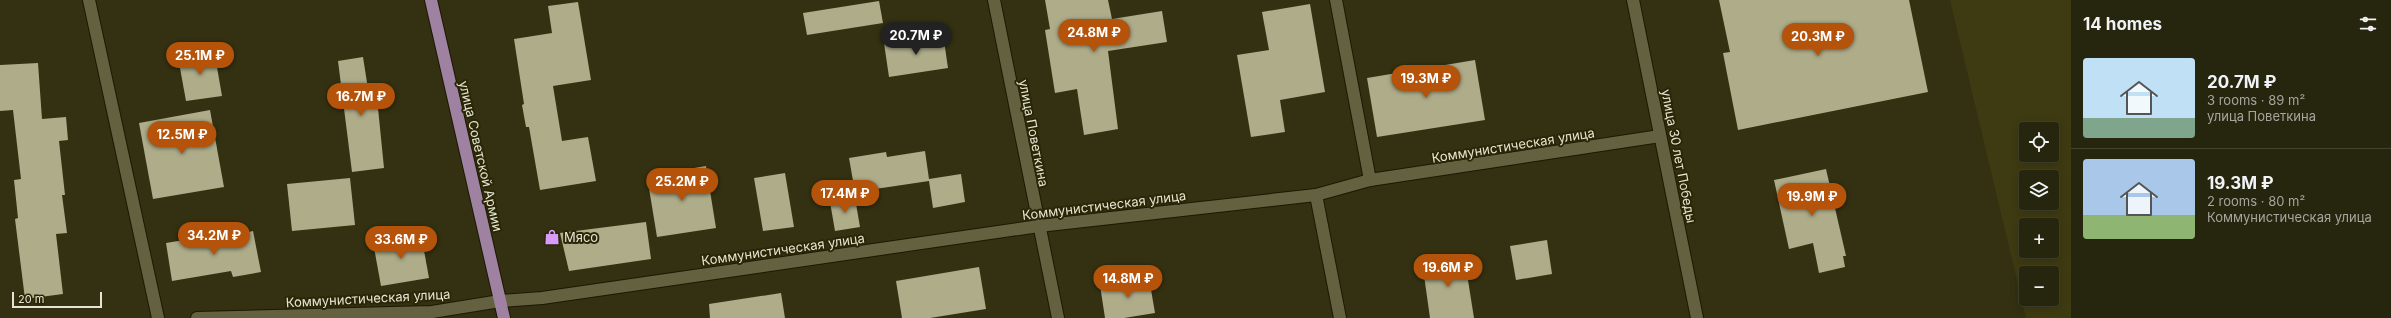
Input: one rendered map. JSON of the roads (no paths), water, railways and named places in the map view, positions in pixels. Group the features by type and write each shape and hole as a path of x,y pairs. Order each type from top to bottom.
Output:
{"main road":[{"name":"улица Советской Армии","path":"431,0 504,318"}],"street":[{"path":"89,0 158,318"},
{"name":"улица Поветкина","path":"994,0 1058,318"},
{"path":"1336,0 1370,180"},
{"name":"улица 30 лет Победы","path":"1633,0 1697,318"},
{"name":"Коммунистическая улица","path":"197,318 432,312 500,301 542,298 1039,226 1316,195 1370,180 1660,136"},
{"path":"1316,195 1340,318"}],"place":[{"name":"Мясо","path":"552,237"}]}
